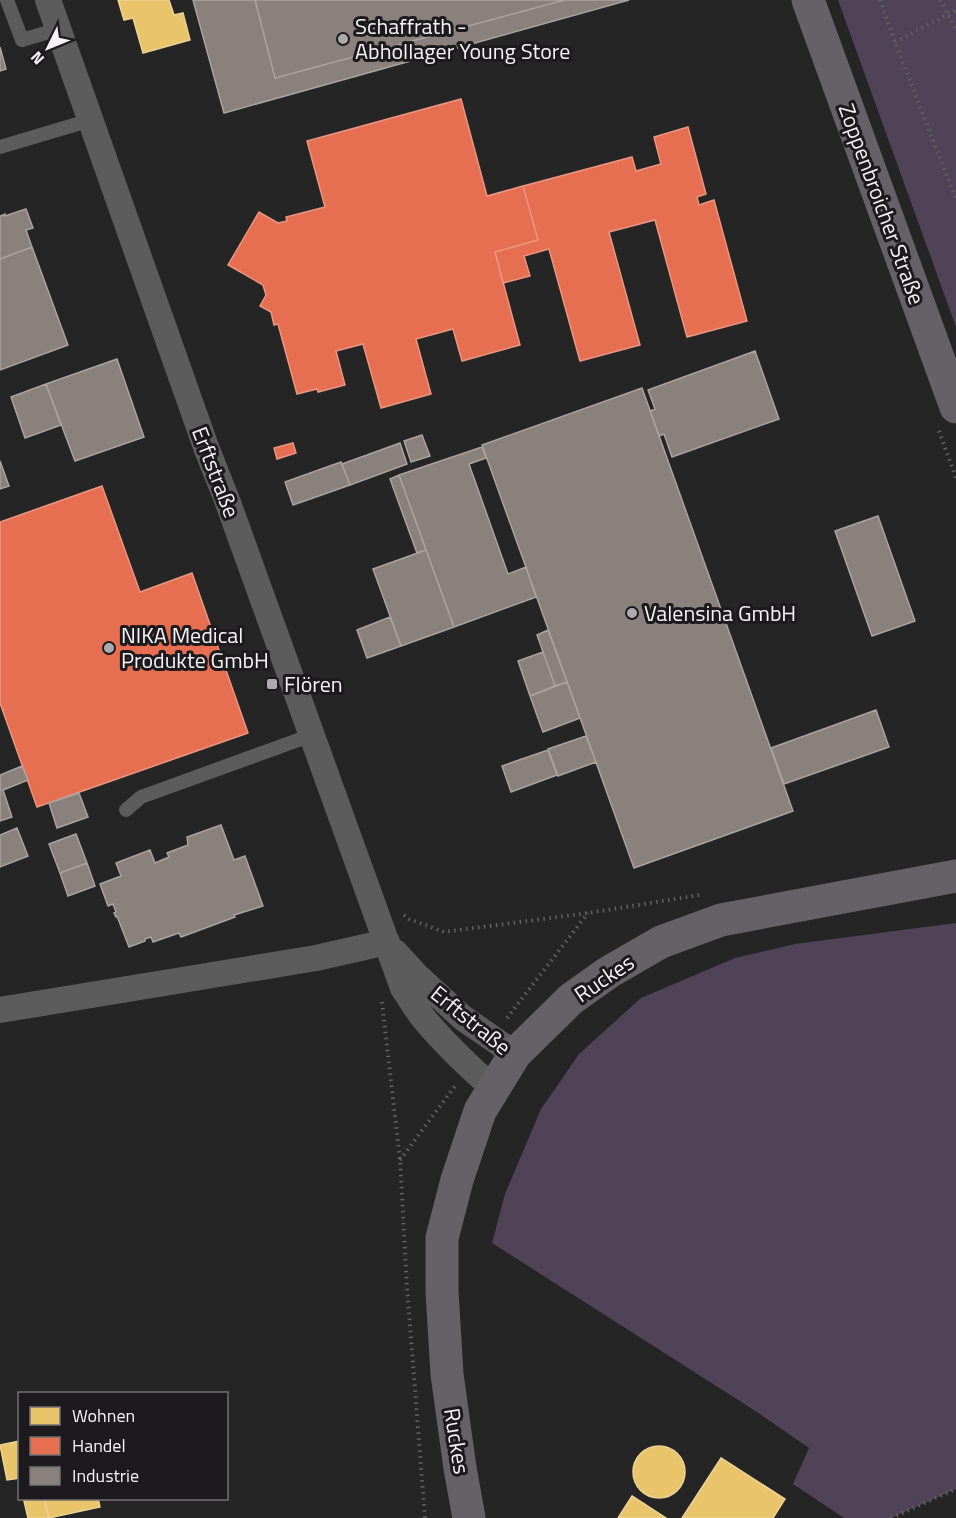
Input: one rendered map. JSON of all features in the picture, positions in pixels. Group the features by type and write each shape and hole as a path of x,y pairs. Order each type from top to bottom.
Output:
{"main road":[{"name":"Zoppenbroicher Straße","path":"808,0 956,407"},
{"name":"Ruckes","path":"469,1518 447,1374 442,1292 474,1168 510,1073 571,999 609,972 662,942 721,920 956,876"},
{"name":"Ruckes","path":"510,1073 627,985 679,956 729,939 803,921 956,898"}],"street":[{"name":"Erftstraße","path":"48,0 206,447 403,988 422,1017 470,1067 510,1073"},
{"name":"Erftstraße","path":"387,942 416,975 463,1018 510,1073"},
{"path":"0,1010 316,958 387,942"}],"lane":[{"path":"7,0 22,40 59,29"},
{"path":"0,147 91,120"},
{"path":"126,810 141,797 312,735"}],"path":[{"path":"880,0 956,199"},
{"path":"940,0 956,30"},
{"path":"895,42 956,10"},
{"path":"400,911 409,919 444,932 704,895"},
{"path":"381,992 400,1160 407,1287 425,1518"},
{"path":"891,1518 956,1489"}],"shaded area":[{"path":"838,0 956,0 956,327"},
{"path":"956,923 956,1489 891,1518 844,1518 793,1484 809,1448 757,1412 492,1243 505,1194 541,1109 579,1054 641,998 735,958 795,944"}],"building: Wohnen":[{"path":"118,0 169,0 174,15 183,13 190,40 143,53 133,18 124,20"},
{"path":"18,1441 18,1478 7,1480 0,1445"},
{"path":"654,1446 664,1446 678,1453 685,1472 678,1491 664,1498 654,1498 644,1494 637,1487 633,1477 633,1467 637,1457 644,1450"},
{"path":"721,1458 785,1499 773,1518 682,1518"},
{"path":"632,1496 666,1518 618,1518"},
{"path":"44,1500 49,1518 28,1518 24,1501"},
{"path":"44,1500 98,1500 100,1507 49,1518"}],"building: Handel":[{"path":"461,99 487,196 523,186 538,240 495,252 520,345 462,361 453,329 416,339 431,394 381,408 363,344 336,351 345,385 318,392 317,389 297,394 278,324 274,325 271,312 260,306 266,295 263,285 228,265 259,212 278,223 287,221 286,217 325,207 307,141"},
{"path":"688,127 706,194 697,197 699,205 714,200 747,321 687,337 655,220 609,232 640,345 580,361 549,249 524,256 530,276 503,283 495,252 538,240 523,186 632,157 636,171 661,164 654,137"},
{"path":"293,443 296,453 277,459 274,448"},
{"name":"NIKA Medical Produkte GmbH","path":"102,486 140,592 192,573 248,733 37,807 0,703 0,522"}],"building: Industrie":[{"path":"193,0 255,0 275,78 565,0 629,0 224,113"},
{"name":"Schaffrath - Abhollager Young Store","path":"255,0 565,0 275,78"},
{"path":"0,47 6,69 0,71"},
{"path":"26,209 33,228 26,230 32,247 0,259 0,216"},
{"path":"32,247 68,345 0,370 0,259"},
{"path":"755,351 779,419 672,457 664,434 659,436 650,411 655,409 648,390"},
{"path":"117,359 144,437 75,461 46,384"},
{"path":"46,384 61,425 25,438 11,397"},
{"name":"Valensina GmbH","path":"642,388 793,811 634,868 482,445"},
{"path":"422,435 430,456 411,462 404,441"},
{"path":"400,443 407,464 350,485 342,464"},
{"path":"482,447 486,458 469,464 508,574 526,567 536,597 454,627 399,475"},
{"path":"0,461 9,486 0,489"},
{"path":"341,462 350,485 293,505 285,482"},
{"path":"399,475 426,550 417,553 390,479"},
{"path":"878,516 915,621 872,636 835,531"},
{"path":"426,550 454,627 401,646 373,569"},
{"path":"390,617 401,646 367,658 357,630"},
{"path":"548,630 567,682 555,686 537,635"},
{"path":"543,652 555,686 530,696 518,661"},
{"path":"567,682 580,718 543,732 530,696"},
{"path":"876,710 889,747 784,784 771,748"},
{"path":"586,736 596,762 558,776 548,749"},
{"path":"548,750 557,775 511,792 502,766"},
{"path":"22,766 28,780 3,790 12,817 0,821 0,775"},
{"path":"79,793 88,817 57,828 49,803"},
{"path":"221,825 234,860 245,856 263,906 234,915 235,917 181,937 179,933 153,942 151,937 129,947 114,913 116,912 113,904 108,906 100,884 121,876 116,863 150,850 155,863 169,857 167,853 188,845 187,837"},
{"path":"17,828 28,856 0,867 0,835"},
{"path":"76,834 87,863 60,873 49,844"},
{"path":"87,863 95,886 68,896 60,873"}],"place":[{"name":"Schaffrath - Abhollager Young Store","path":"343,39"},
{"name":"Valensina GmbH","path":"632,613"},
{"name":"NIKA Medical Produkte GmbH","path":"109,648"},
{"name":"Flören","path":"272,684"}]}
